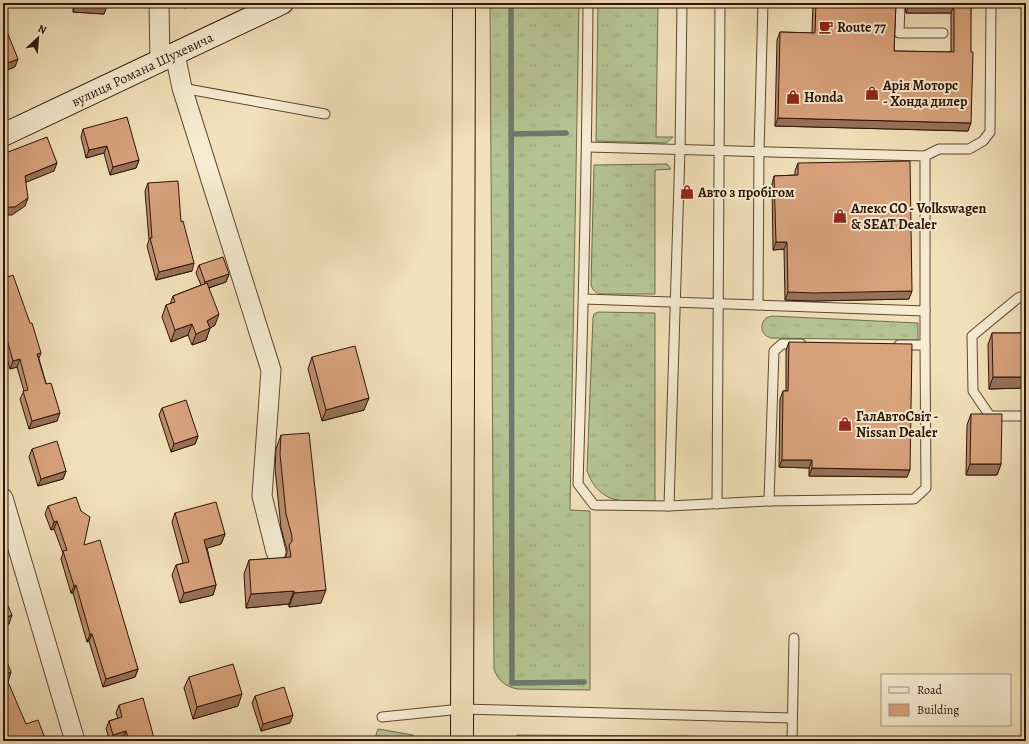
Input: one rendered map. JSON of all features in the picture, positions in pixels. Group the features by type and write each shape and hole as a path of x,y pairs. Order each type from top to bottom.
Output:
{"highway":[{"path":"462,741 464,3"}],"main road":[{"name":"вулиця Романа Шухевича","path":"3,135 282,3"}],"street":[{"path":"159,3 168,57 182,88 271,370 262,496 276,552"},
{"path":"3,498 75,741"}],"lane":[{"path":"588,3 584,299 578,484 594,505 669,506 914,499 926,488 925,156"},
{"path":"669,506 674,302 680,150 682,3"},
{"path":"716,504 720,3"},
{"path":"758,305 759,152 763,3"},
{"path":"900,3 899,33 943,33"},
{"path":"587,147 925,156 939,150 969,149 983,142 990,132 991,3"},
{"path":"182,88 325,114"},
{"path":"1026,295 1018,298 972,336 972,391 990,416 1026,416"},
{"path":"584,299 925,311"},
{"path":"769,502 774,351 782,344 814,344"},
{"path":"893,345 925,345"},
{"path":"792,741 794,638"},
{"path":"382,717 461,709 792,718"}],"green space":[{"path":"490,3 579,3 570,510 590,511 590,690 517,689 502,682 494,669"},
{"path":"598,3 658,3 656,137 673,137 666,143 596,141"},
{"path":"667,164 671,169 655,170 655,294 602,294 596,292 593,290 591,284 594,165"},
{"path":"598,312 655,313 655,502 623,501 606,496 592,482 587,471 593,318 594,314"},
{"path":"772,316 918,323 918,340 771,338 763,332 762,324 766,318"},
{"path":"378,729 413,735 419,741 374,741"},
{"path":"517,735 682,736 756,738 760,741 511,741"}],"building":[{"path":"107,3 107,6 76,4"},
{"name":"Арія Моторс - Хонда дилер","path":"816,3 896,3 894,51 954,52 954,5 908,6 908,3 971,3 971,52 973,52 971,123 778,118 780,32 815,33"},
{"path":"3,24 18,59 3,65"},
{"path":"127,117 139,160 113,167 107,146 89,150 83,129"},
{"path":"47,137 57,163 25,176 28,198 15,207 4,207 3,154"},
{"name":"Алекс CO - Volkswagen & SEAT Dealer","path":"910,161 912,291 814,293 788,292 787,242 776,242 774,176 798,175 798,163"},
{"path":"178,181 181,222 183,221 194,263 159,272 150,238 152,238 148,183"},
{"path":"3,256 8,277 13,275 30,323 32,323 41,353 37,354 46,384 51,383 60,413 32,421 23,391 28,390 20,359 13,361 3,325"},
{"path":"223,257 229,274 205,282 199,265"},
{"path":"207,283 219,314 207,321 210,328 196,334 192,324 175,330 166,305 175,302 173,296"},
{"path":"992,333 1026,333 1026,377 993,377"},
{"path":"789,342 912,344 910,470 812,468 812,460 782,460 783,391 788,391"},
{"path":"355,346 369,398 326,410 312,357"},
{"path":"186,400 198,436 174,444 162,408"},
{"path":"971,414 1002,414 1001,464 970,464"},
{"path":"309,433 326,590 294,593 294,591 251,594 249,560 291,557 289,545 292,541 292,536 286,514 280,454 281,435"},
{"path":"57,441 66,471 41,479 32,449"},
{"path":"76,497 81,511 90,517 84,545 100,540 138,669 106,679 92,634 90,634 76,585 74,586 63,551 67,550 57,521 54,522 48,506"},
{"path":"216,502 225,534 204,540 216,585 184,593 176,565 189,562 175,513"},
{"path":"3,594 12,615 3,619"},
{"path":"3,652 11,672 5,675 26,724 38,720 46,741 3,741"},
{"path":"233,664 242,694 197,707 189,677"},
{"path":"284,687 293,715 263,724 255,696"},
{"path":"143,698 154,738 142,741 129,741 126,731 113,735 109,721 122,717 119,705"}],"waterway":[{"path":"511,3 512,683 584,682"},
{"path":"511,134 566,133"}],"place":[{"name":"Route 77","path":"826,27"},
{"name":"Арія Моторс - Хонда дилер","path":"872,93"},
{"name":"Honda","path":"793,97"},
{"name":"Авто з пробігом","path":"687,192"},
{"name":"Алекс CO - Volkswagen & SEAT Dealer","path":"840,216"},
{"name":"ГалАвтоСвіт - Nissan Dealer","path":"845,424"}]}
